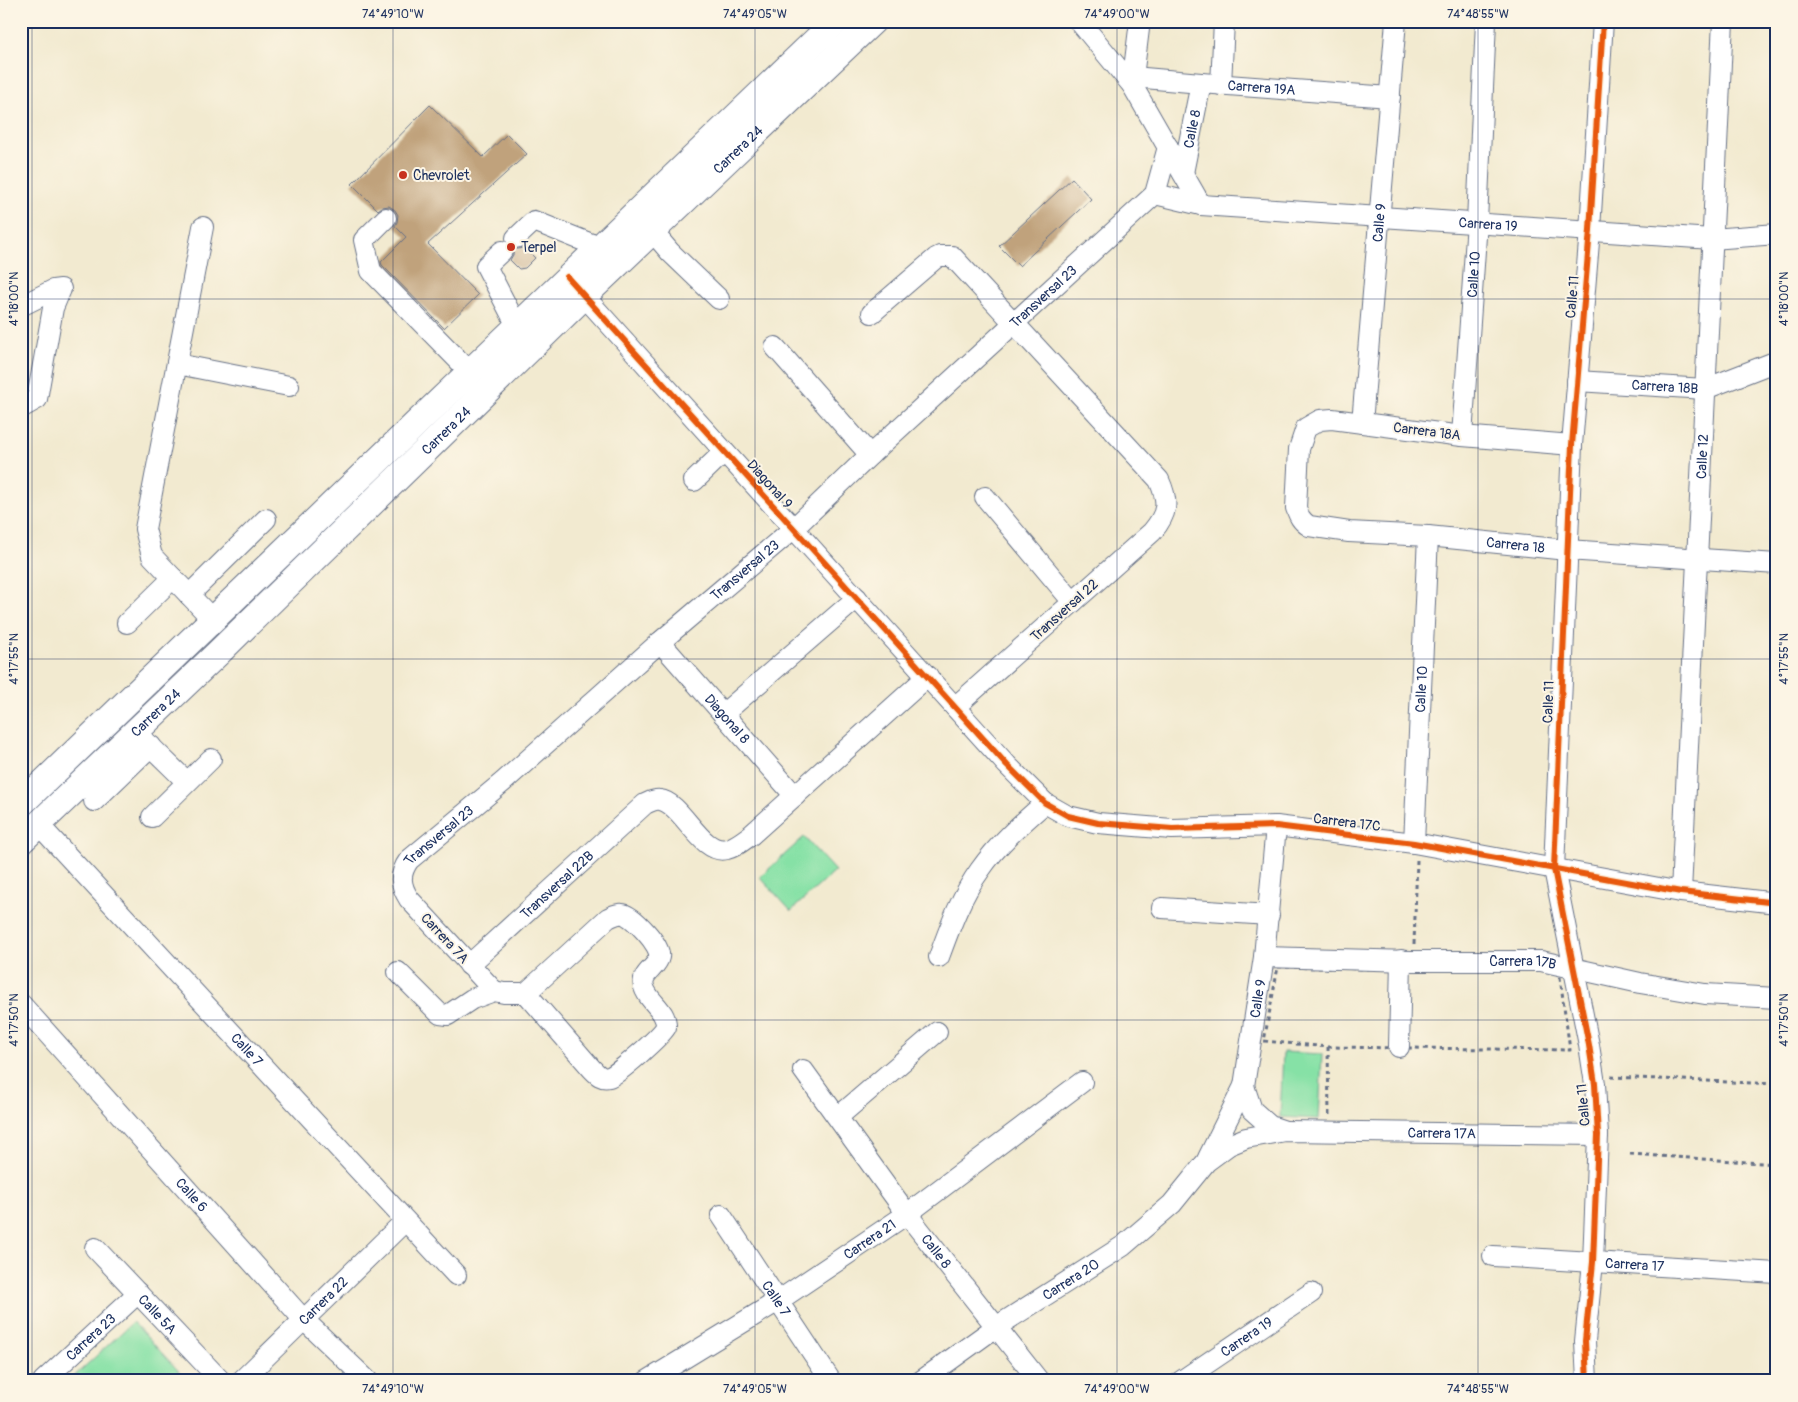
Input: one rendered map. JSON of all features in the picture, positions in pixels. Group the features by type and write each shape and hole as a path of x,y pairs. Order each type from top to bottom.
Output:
{"main road":[{"name":"Carrera 24","path":"21,804 567,277 836,21"},
{"name":"Carrera 24","path":"30,833 143,739 583,297 874,21"}],"street":[{"path":"1079,21 1132,81 1200,205"},
{"path":"1132,81 1140,21"},
{"path":"1221,85 1224,21"},
{"name":"Calle 9","path":"1362,423 1396,21"},
{"name":"Calle 10","path":"1462,436 1477,222 1486,21"},
{"name":"Calle 11","path":"1587,1381 1585,1341 1593,1262 1598,1135 1595,1084 1554,869 1572,445 1590,230 1603,21"},
{"name":"Calle 12","path":"1681,892 1723,21"},
{"name":"Carrera 19A","path":"1132,81 1200,83 1390,97"},
{"name":"Calle 8","path":"1182,173 1200,83"},
{"path":"1168,147 1156,194 1200,205"},
{"name":"Transversal 23","path":"401,882 402,874 409,860 503,782 660,642 794,528 870,455 1156,194"},
{"name":"Carrera 19","path":"1200,205 1712,239 1777,234"},
{"path":"386,218 364,240 371,271 470,372"},
{"path":"518,326 486,266 534,221 599,247"},
{"path":"193,591 173,578 152,556 145,529 203,227"},
{"path":"652,232 719,299"},
{"path":"872,313 936,258 945,255 952,256 1014,323"},
{"name":"Diagonal 9","path":"567,277 583,297 955,707"},
{"path":"21,306 53,290 62,289 53,308 37,399 21,408"},
{"name":"Transversal 22","path":"955,707 1152,532 1162,520 1166,508 1166,494 1159,480 1014,323"},
{"path":"775,347 870,455"},
{"name":"Carrera 18B","path":"1577,381 1705,389 1777,361"},
{"path":"177,364 289,386"},
{"name":"Carrera 18A","path":"1296,508 1300,449 1306,428 1320,420 1332,419 1462,436 1572,445"},
{"path":"694,481 724,452"},
{"path":"985,497 1073,602"},
{"name":"Carrera 18","path":"1296,508 1303,522 1316,528 1349,532 1428,536 1567,550 1777,564"},
{"path":"193,591 266,519"},
{"name":"Calle 10","path":"1416,844 1428,536"},
{"path":"149,542 161,548 193,591 217,616"},
{"path":"127,623 173,578"},
{"path":"723,714 856,598"},
{"name":"Diagonal 8","path":"660,642 794,796"},
{"path":"794,796 928,676"},
{"name":"Carrera 17C","path":"955,707 1044,804 1068,816 1098,824 1172,829 1276,826 1416,844 1681,892 1777,903"},
{"path":"94,801 143,739 187,782"},
{"path":"152,817 211,759"},
{"name":"Transversal 22B","path":"469,965 645,804 654,800 666,802 705,842 720,850 737,845 794,796"},
{"path":"939,956 956,912 979,870 1007,837 1044,804"},
{"name":"Calle 9","path":"1206,1162 1244,1086 1264,956 1276,826"},
{"name":"Calle 7","path":"30,833 456,1275"},
{"name":"Carrera 7A","path":"401,882 409,900 494,991"},
{"path":"1162,908 1269,915"},
{"path":"398,972 437,1011 448,1015 472,999 494,991 526,993 608,918 616,914 622,914 635,920 659,950 659,959 643,981 646,991 665,1019 666,1027 656,1040 612,1076 603,1077 599,1076 592,1069 526,993"},
{"path":"1399,1047 1408,953"},
{"name":"Carrera 17B","path":"1264,956 1408,953 1541,961 1640,983 1705,994 1777,998"},
{"name":"Calle 6","path":"21,1004 303,1319 368,1381"},
{"path":"838,1117 937,1032"},
{"name":"Calle 8","path":"803,1070 907,1214 1039,1381"},
{"name":"Carrera 21","path":"647,1381 778,1301 907,1214 1082,1082"},
{"name":"Carrera 17A","path":"1244,1086 1252,1110 1270,1126 1285,1131"},
{"name":"Carrera 17A","path":"1206,1162 1229,1145 1246,1138 1285,1131 1598,1135"},
{"name":"Carrera 20","path":"921,1381 996,1327 1123,1246 1172,1204 1206,1162"},
{"name":"Calle 7","path":"721,1215 832,1381"},
{"name":"Carrera 22","path":"241,1381 405,1221"},
{"name":"Calle 5A","path":"95,1248 221,1381"},
{"name":"Carrera 17","path":"1493,1256 1777,1273"},
{"name":"Carrera 23","path":"43,1381 138,1293"},
{"name":"Carrera 19","path":"1181,1381 1312,1293"}],"path":[{"path":"1408,953 1416,844"},
{"path":"1328,1046 1329,1121"},
{"path":"1610,1077 1777,1084"},
{"path":"1630,1154 1777,1164"}],"green space":[{"path":"804,837 835,871 791,911 760,877"},
{"path":"1283,1052 1322,1054 1319,1119 1280,1117"},
{"path":"133,1322 188,1381 69,1381"}],"building":[{"path":"430,105 483,157 507,134 527,154 428,244 478,295 444,328 382,265 381,262 406,237 395,226 398,215 395,210 389,206 378,210 352,184"},
{"path":"1072,178 1091,199 1019,266 999,246"},
{"path":"524,247 535,258 525,268 519,269 510,260 514,249"}],"cycle path":[{"path":"1587,1381 1585,1341 1593,1262 1598,1135 1595,1084 1554,869 1572,445 1590,230 1603,21"},
{"path":"567,277 1007,765 1045,803 1068,816 1098,823 1172,829 1276,826 1414,843 1681,892 1777,903"}],"place":[{"name":"Chevrolet","path":"403,175"},
{"name":"Terpel","path":"511,247"}]}
